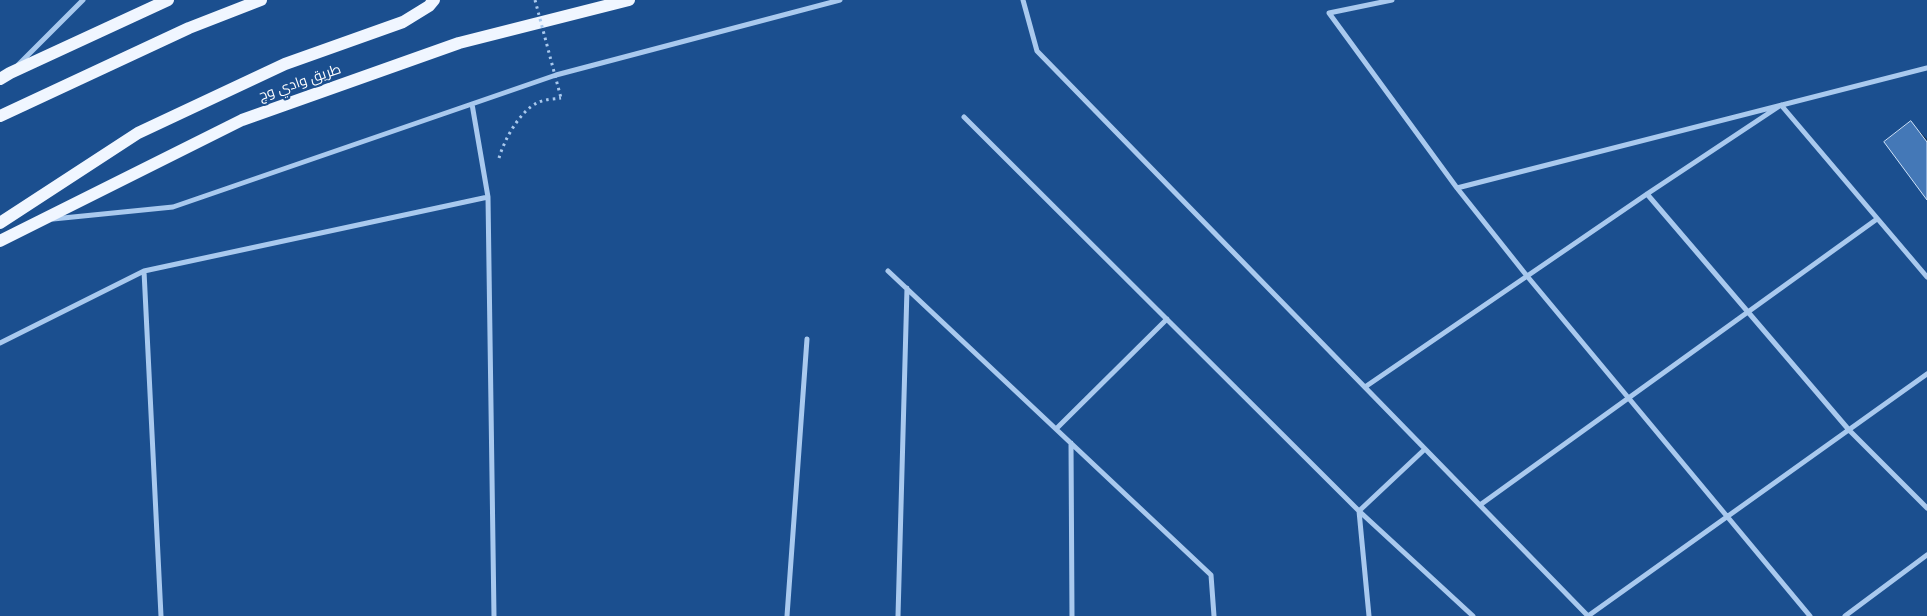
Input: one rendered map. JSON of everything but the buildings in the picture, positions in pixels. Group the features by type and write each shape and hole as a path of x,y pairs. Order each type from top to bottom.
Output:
{"main road":[{"path":"5,76 168,0"},
{"path":"0,116 189,28 261,0"},
{"path":"0,223 138,133 286,64 403,22 429,6 434,0"},
{"name":"طريق وادي وج","path":"0,241 242,120 458,43 629,0"}],"street":[{"path":"5,76 83,0"},
{"path":"43,220 173,207 556,76 840,0"},
{"path":"1023,0 1037,51 1588,616 1927,374"},
{"path":"1392,0 1329,13 1457,188 1527,276 1810,616"},
{"path":"1457,188 1927,68"},
{"path":"472,104 488,197 494,616"},
{"path":"1365,387 1647,194 1781,106"},
{"path":"1781,106 1927,277"},
{"path":"964,116 1360,511 1472,616"},
{"path":"1647,194 1849,430 1927,508"},
{"path":"0,343 144,271 488,197"},
{"path":"1480,505 1877,219"},
{"path":"144,271 161,616"},
{"path":"888,271 1211,575 1214,616"},
{"path":"898,616 907,288"},
{"path":"1056,429 1167,319"},
{"path":"788,616 807,339"},
{"path":"1071,443 1072,616"},
{"path":"1360,511 1425,449"},
{"path":"1360,511 1369,616"},
{"path":"1845,616 1927,555"}],"path":[{"path":"499,162 506,139 529,108 538,102 561,98 535,0"}]}
